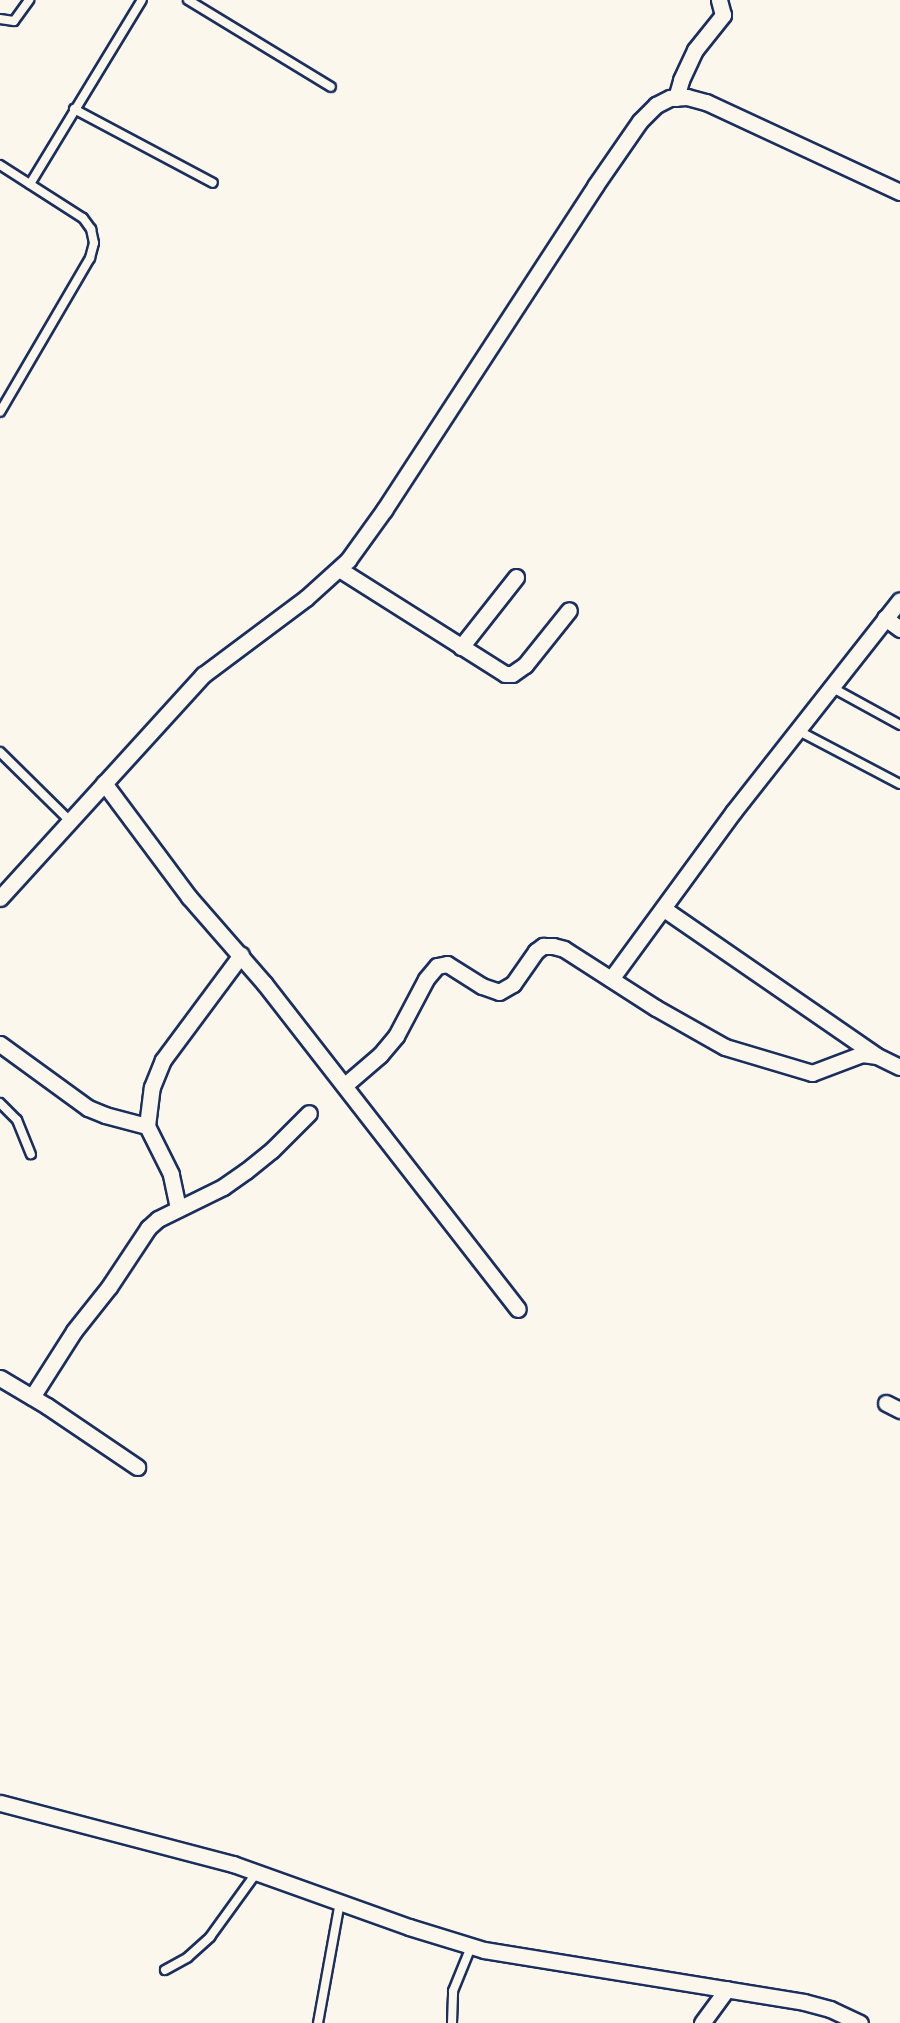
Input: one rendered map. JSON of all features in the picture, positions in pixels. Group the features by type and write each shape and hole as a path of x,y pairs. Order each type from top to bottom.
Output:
{"street":[{"path":"676,98 681,80 695,50 723,15 719,0"},
{"path":"0,898 203,675 306,598 339,569 374,526 499,332 640,121 656,105 676,98 706,102 900,192"},
{"path":"339,569 496,670 512,674 525,664 569,610"},
{"path":"461,647 516,577"},
{"path":"611,979 734,811 900,600"},
{"path":"885,618 900,629"},
{"path":"104,783 189,897 241,955 345,1084 518,1309"},
{"path":"664,909 877,1056 900,1067"},
{"path":"345,1084 380,1055 396,1036 426,979 437,966 447,964 482,986 499,992 513,984 536,951 543,946 564,949 725,1047 812,1073 851,1056 862,1054 877,1056"},
{"path":"178,1208 171,1174 147,1126 152,1087 163,1060 241,955"},
{"path":"0,1044 88,1108 147,1126"},
{"path":"32,1397 74,1331 109,1287 148,1228 178,1208 223,1186 246,1171 272,1150 309,1113"},
{"path":"0,1378 137,1467"},
{"path":"0,1803 256,1872 471,1947 804,2002 830,2009 860,2023"},
{"path":"702,2023 727,1989"}],"lane":[{"path":"0,19 14,21 29,0"},
{"path":"30,184 142,0"},
{"path":"188,0 331,87"},
{"path":"74,109 213,183"},
{"path":"0,165 83,218 92,229 94,243 90,258 0,412"},
{"path":"831,687 900,725"},
{"path":"797,730 900,784"},
{"path":"0,752 70,821"},
{"path":"0,1103 17,1120 31,1154"},
{"path":"165,1970 188,1957 210,1937 256,1872"},
{"path":"318,2023 340,1902"},
{"path":"452,2023 453,1991 471,1947"}]}
